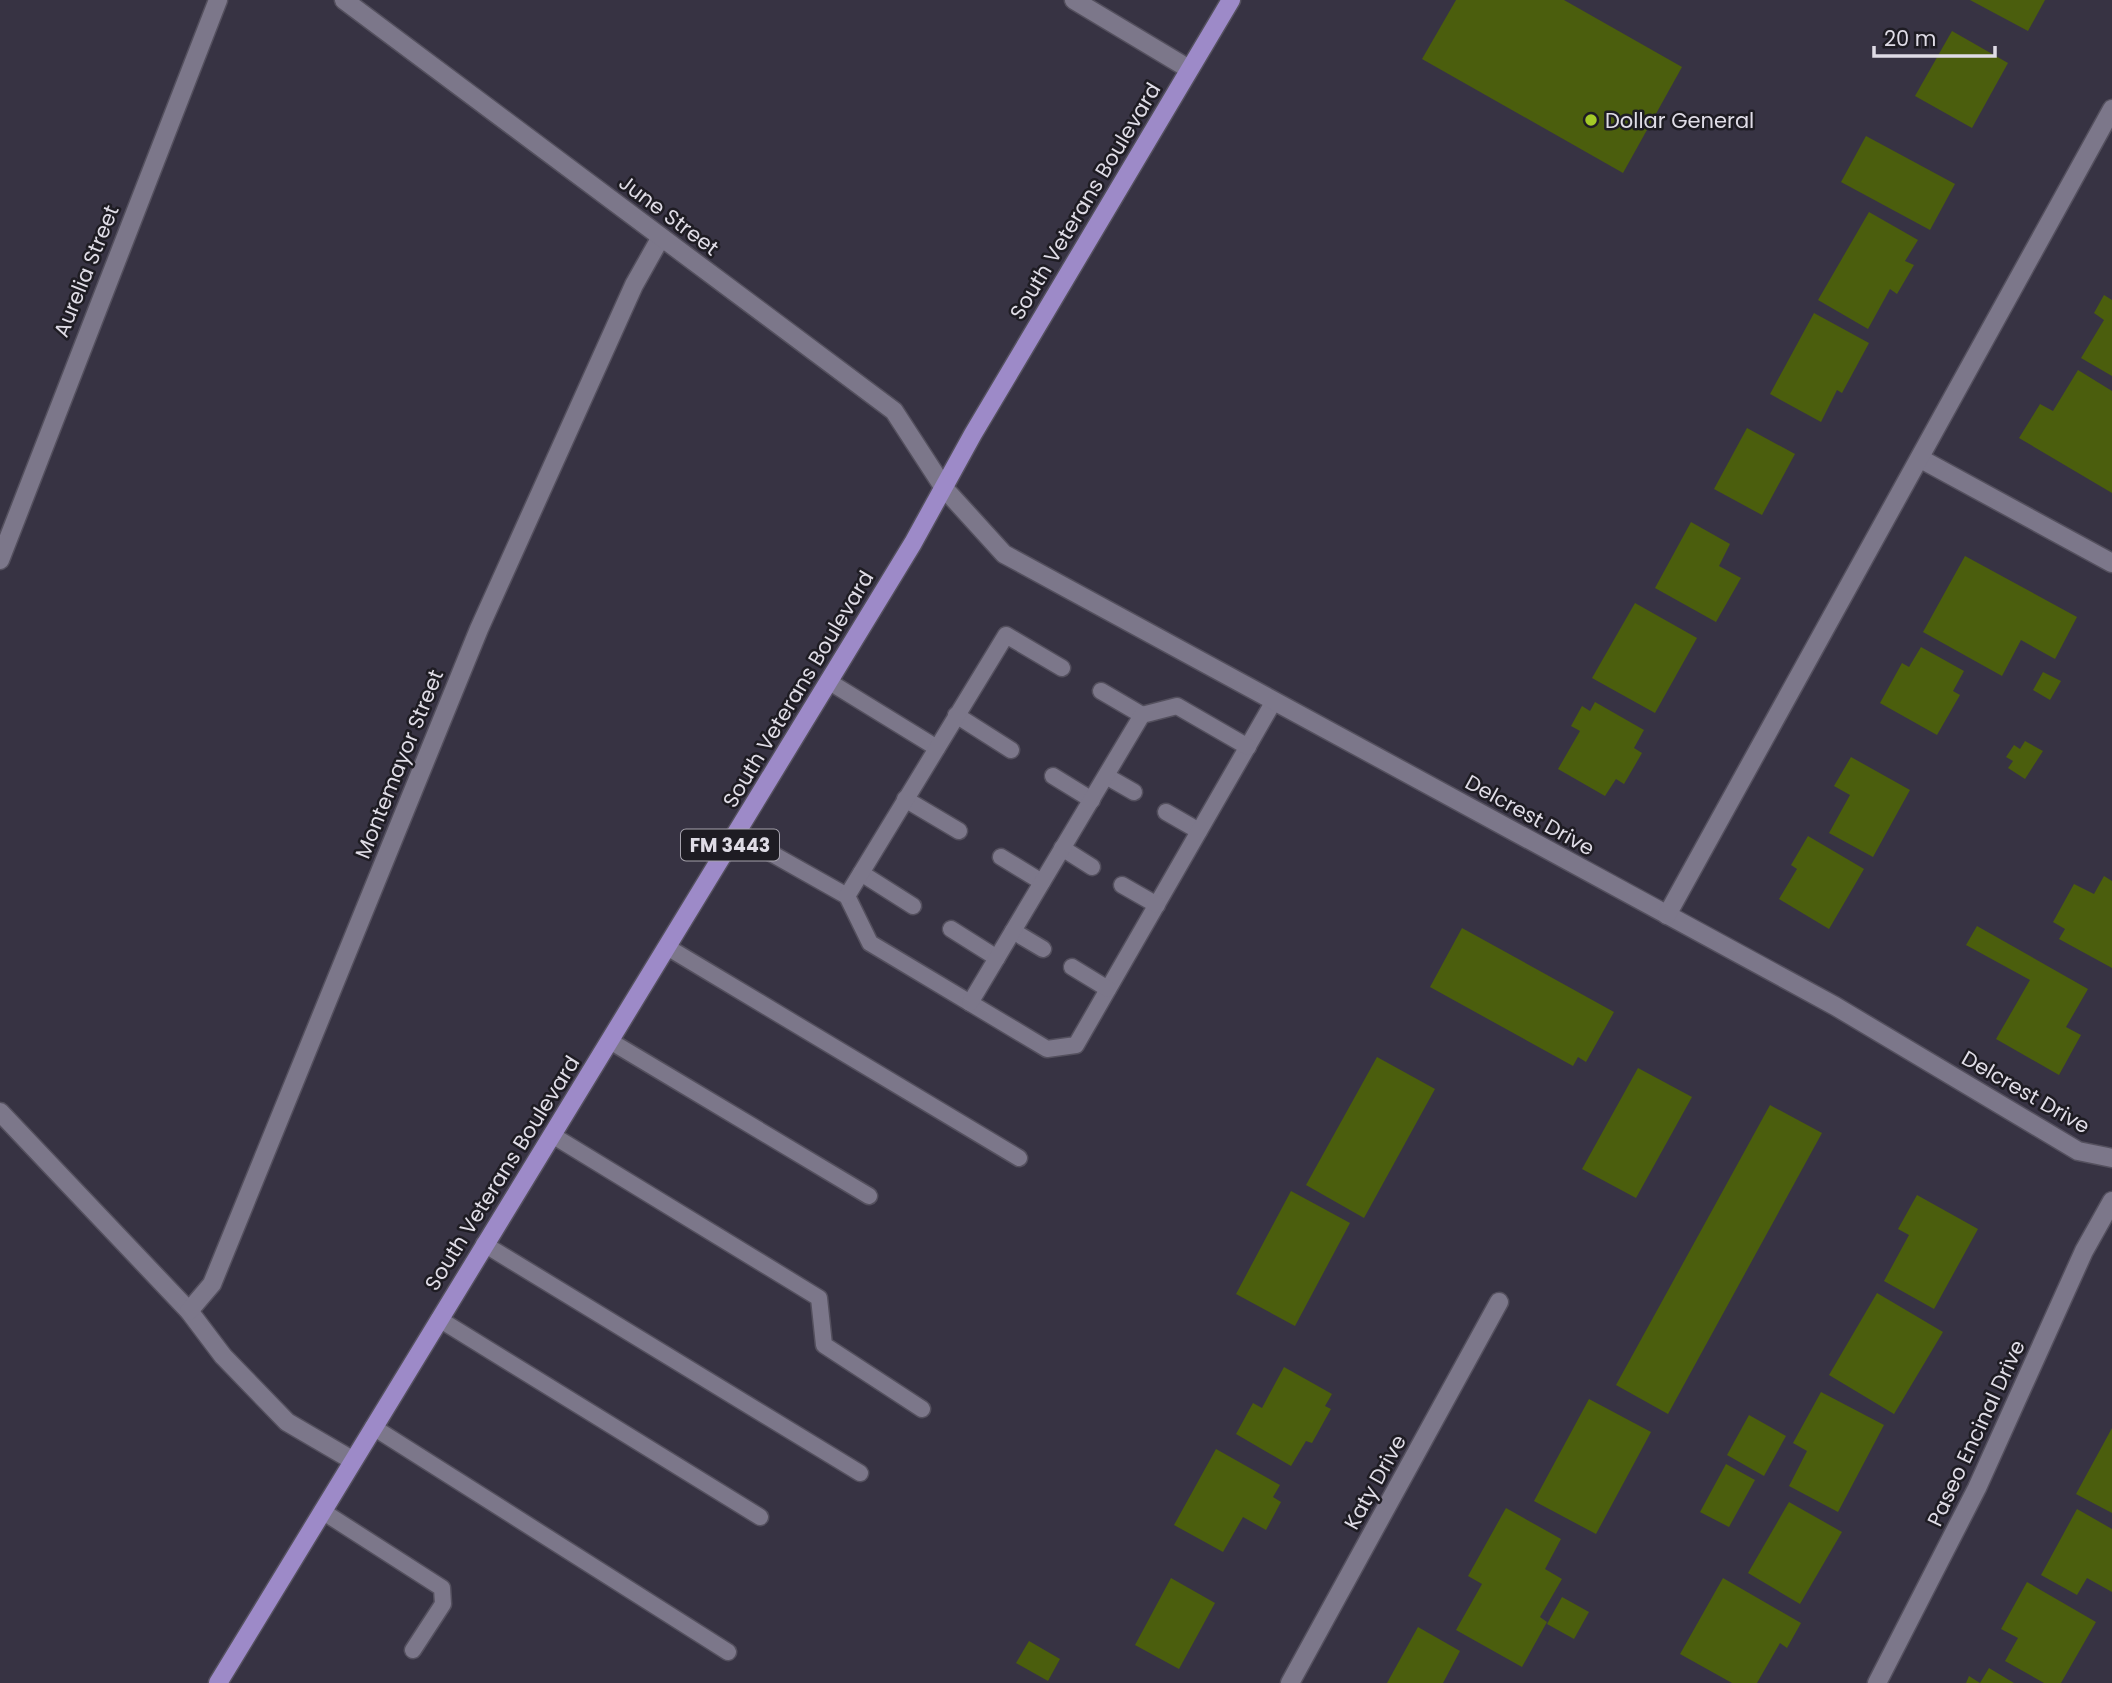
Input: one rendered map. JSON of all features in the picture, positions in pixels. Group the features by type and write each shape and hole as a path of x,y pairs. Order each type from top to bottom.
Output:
{"main road":[{"name":"South Veterans Boulevard","path":"218,1683 737,834 1231,0"}],"street":[{"name":"Aurelia Street","path":"0,560 218,0"},
{"name":"June Street","path":"344,0 894,411 944,488"},
{"path":"1074,0 1189,69"},
{"path":"1667,915 2112,109"},
{"name":"Montemayor Street","path":"189,1311 212,1284 479,629 634,285 660,237"},
{"path":"1920,459 2112,563"},
{"name":"Delcrest Drive","path":"944,488 1004,554 1835,1006 2078,1151 2112,1158"},
{"path":"0,1112 189,1311 223,1356 287,1422 352,1460"},
{"name":"Paseo Encinal Drive","path":"1877,1683 1977,1489 2084,1251 2112,1201"},
{"name":"Katy Drive","path":"1290,1683 1499,1302"}],"lane":[{"path":"846,896 1006,635 1062,668"},
{"path":"828,681 937,748"},
{"path":"1101,691 1142,715"},
{"path":"737,834 846,896 870,943 1047,1049 1076,1045 1274,701"},
{"path":"970,1003 1142,715 1177,706 1248,747"},
{"path":"957,715 1011,750"},
{"path":"1106,775 1134,792"},
{"path":"1053,776 1092,800"},
{"path":"905,799 959,831"},
{"path":"1167,812 1199,831"},
{"path":"1062,848 1092,867"},
{"path":"1000,857 1042,882"},
{"path":"861,873 913,906"},
{"path":"1122,885 1157,905"},
{"path":"951,929 997,958"},
{"path":"1013,931 1043,949"},
{"path":"667,947 1019,1158"},
{"path":"1072,967 1108,989"},
{"path":"610,1041 869,1196"},
{"path":"552,1135 819,1298 824,1345 922,1409"},
{"path":"484,1244 860,1473"},
{"path":"439,1319 760,1517"},
{"path":"373,1427 728,1652"},
{"path":"322,1511 442,1588 443,1604 413,1650"}],"building":[{"name":"Dollar General","path":"1456,0 1564,0 1682,67 1623,173 1422,59"},
{"path":"1970,0 2045,0 2028,31"},
{"path":"1952,31 2008,63 1972,128 1915,96"},
{"path":"1866,136 1955,184 1930,230 1841,182"},
{"path":"1869,212 1918,240 1905,261 1914,265 1897,294 1890,289 1868,329 1818,300"},
{"path":"2104,295 2112,300 2112,376 2081,358 2104,320 2094,313"},
{"path":"1814,313 1869,343 1842,393 1837,390 1821,422 1770,394"},
{"path":"2078,370 2112,391 2112,493 2019,438 2040,404 2053,411"},
{"path":"1747,428 1795,454 1762,515 1714,489"},
{"path":"1691,522 1730,544 1719,566 1741,578 1716,622 1655,588"},
{"path":"1965,556 2077,617 2055,659 2021,640 2002,676 1923,632"},
{"path":"1635,603 1697,638 1655,713 1592,678"},
{"path":"1921,647 1964,671 1953,691 1960,695 1937,735 1880,703 1902,663 1909,667"},
{"path":"2043,672 2061,681 2050,700 2033,690"},
{"path":"1595,702 1644,730 1634,748 1642,753 1624,784 1616,779 1605,796 1558,769 1580,731 1571,726 1582,706 1590,711"},
{"path":"2025,741 2043,751 2025,779 2008,768 2013,761 2006,757 2014,745 2020,749"},
{"path":"1851,757 1910,790 1873,857 1829,833 1850,795 1834,786"},
{"path":"1808,836 1864,869 1829,929 1779,899 1797,869 1791,865"},
{"path":"2104,876 2112,881 2112,968 2059,939 2065,929 2053,922 2074,884 2094,894"},
{"path":"1977,926 2088,989 2066,1027 2081,1035 2059,1075 1996,1039 2030,980 1966,945"},
{"path":"1462,928 1614,1012 1586,1062 1578,1057 1573,1066 1430,987"},
{"path":"1377,1057 1435,1089 1364,1218 1306,1185"},
{"path":"1638,1068 1692,1097 1636,1198 1582,1169"},
{"path":"1770,1105 1822,1133 1668,1414 1616,1385"},
{"path":"1291,1191 1350,1223 1295,1326 1236,1294"},
{"path":"1917,1195 1978,1229 1934,1309 1884,1281 1909,1235 1898,1229"},
{"path":"1877,1293 1943,1332 1894,1414 1829,1375"},
{"path":"1284,1367 1332,1394 1325,1406 1331,1409 1312,1443 1306,1441 1291,1466 1236,1434 1253,1403 1262,1408"},
{"path":"1821,1392 1884,1425 1838,1512 1789,1486 1807,1451 1793,1443"},
{"path":"1589,1399 1651,1432 1596,1534 1534,1501"},
{"path":"1749,1415 1786,1436 1764,1476 1727,1455"},
{"path":"2112,1428 2112,1513 2076,1494"},
{"path":"1216,1449 1280,1485 1273,1497 1281,1502 1266,1530 1243,1517 1223,1552 1174,1525"},
{"path":"1726,1464 1755,1480 1729,1527 1700,1512"},
{"path":"1789,1502 1842,1532 1800,1604 1748,1573"},
{"path":"1506,1508 1561,1539 1545,1569 1562,1579 1540,1617 1547,1622 1522,1667 1456,1630 1482,1584 1468,1576"},
{"path":"2077,1509 2112,1529 2112,1592 2087,1578 2077,1595 2041,1575"},
{"path":"1171,1578 1215,1603 1179,1669 1135,1645"},
{"path":"1723,1578 1801,1623 1787,1648 1780,1643 1757,1683 1732,1683 1680,1654"},
{"path":"2027,1582 2096,1622 2061,1683 2044,1683 2005,1661 2018,1638 2001,1629"},
{"path":"1562,1597 1589,1612 1574,1639 1547,1624"},
{"path":"1418,1627 1460,1651 1443,1683 1387,1683"},
{"path":"1029,1641 1060,1659 1048,1681 1016,1663"},
{"path":"1989,1668 2014,1683 1980,1683"},
{"path":"1969,1676 1980,1683 1966,1683"}],"place":[{"name":"Dollar General","path":"1591,120"}]}
